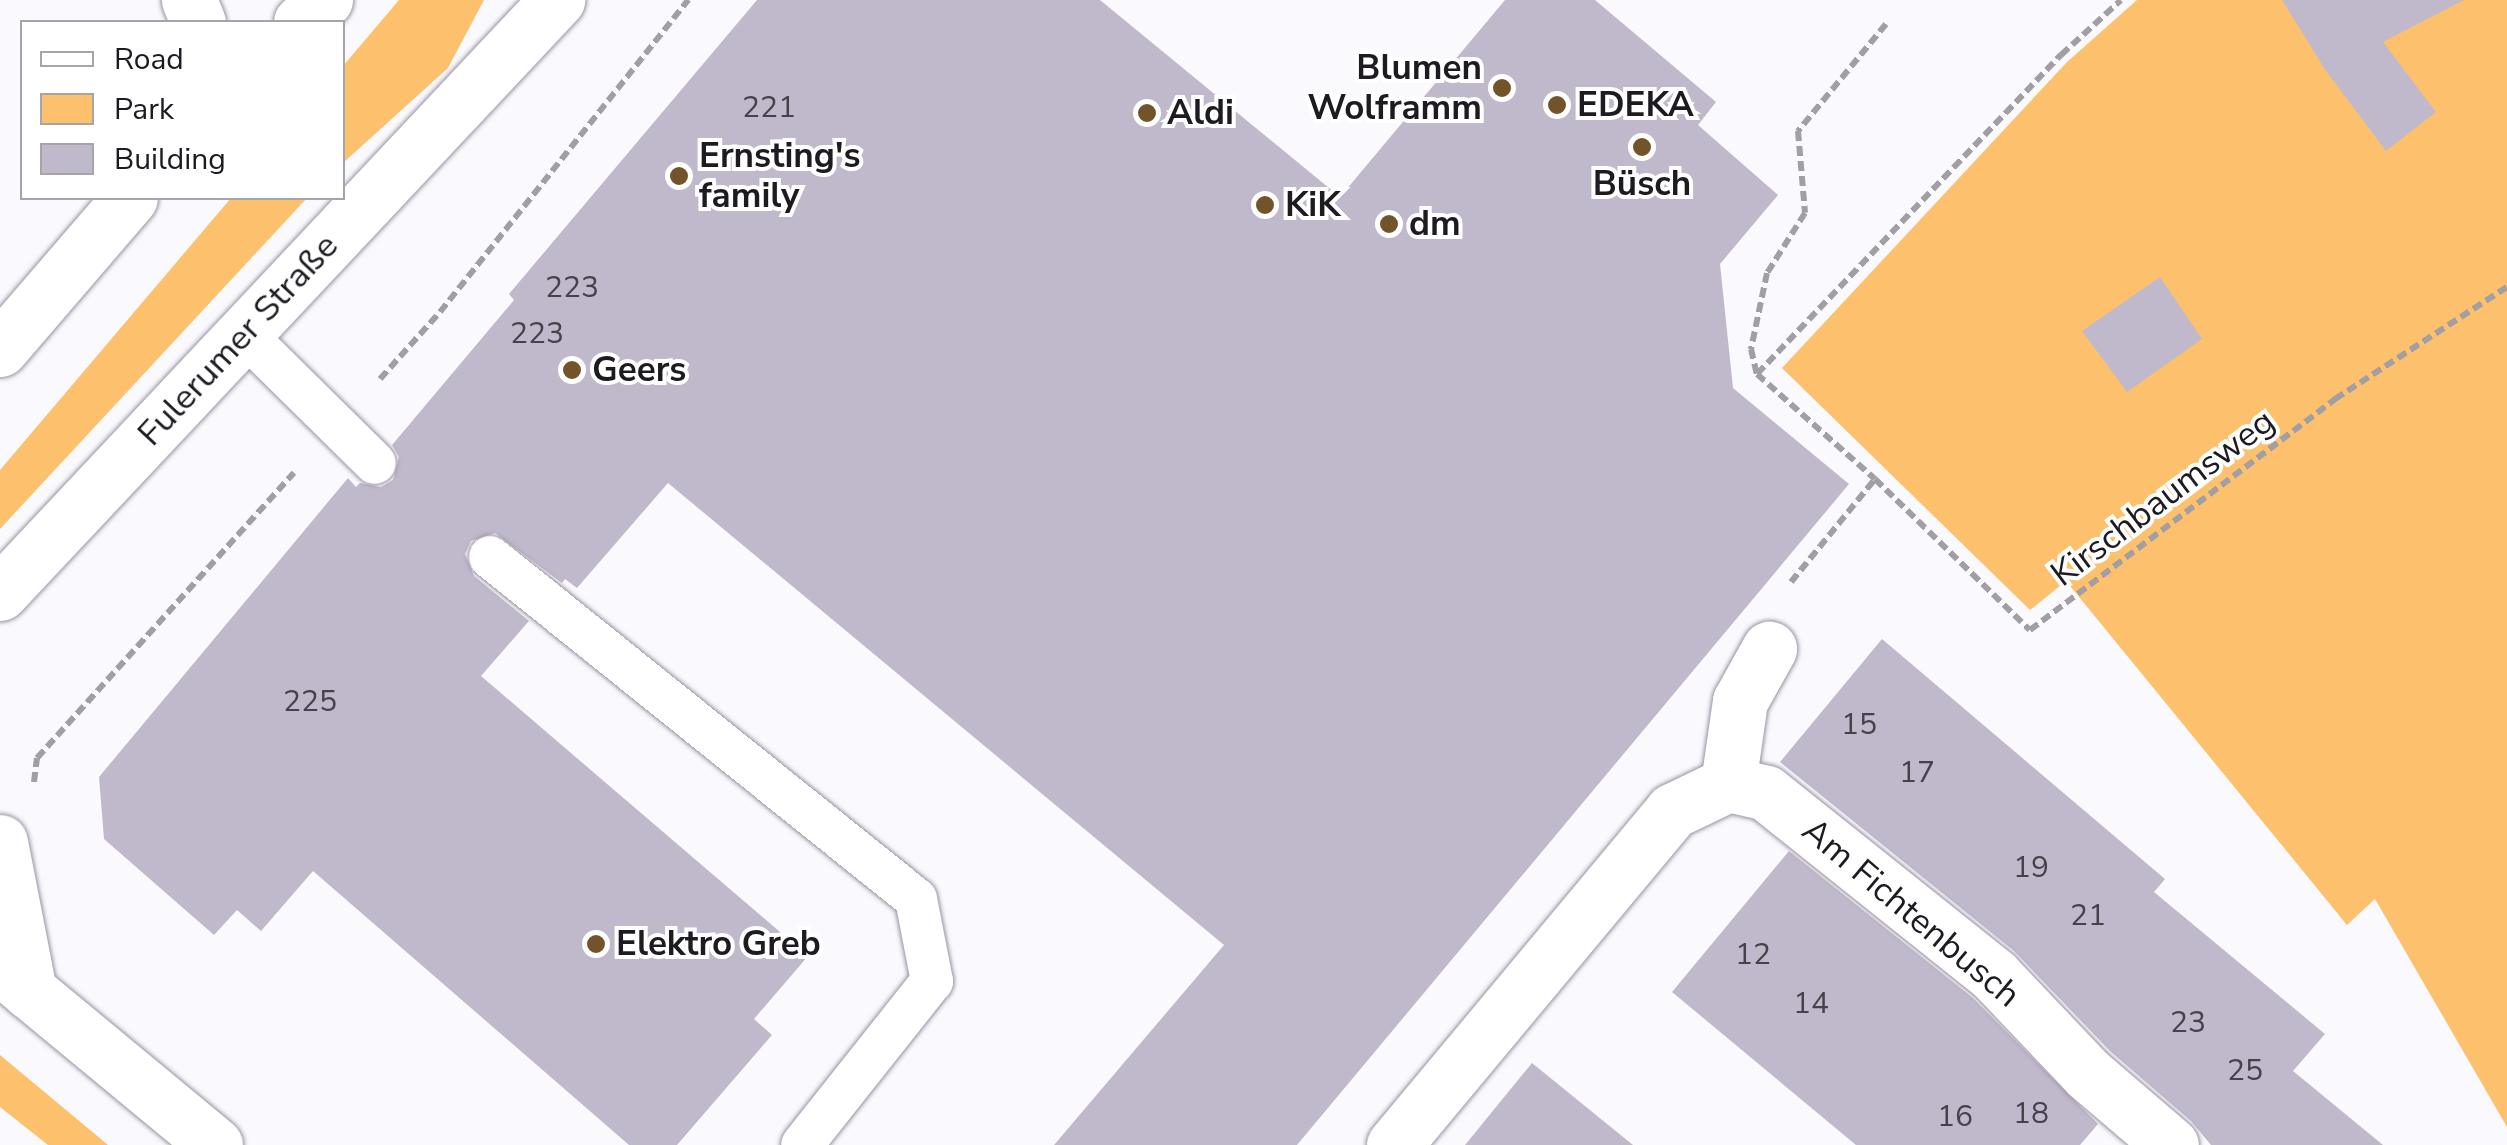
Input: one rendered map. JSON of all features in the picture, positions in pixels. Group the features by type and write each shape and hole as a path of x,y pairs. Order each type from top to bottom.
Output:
{"main road":[{"path":"303,20 325,0"},
{"name":"Fulerumer Straße","path":"0,593 557,0"},
{"path":"0,349 128,200"},
{"path":"1394,1145 1672,812 1728,784 1740,702 1769,649"},
{"name":"Am Fichtenbusch","path":"1728,784 1766,793 1994,975 2088,1074 2171,1145"},
{"path":"0,842 15,979 215,1145"}],"lane":[{"path":"243,333 376,463"},
{"path":"490,557 916,899 932,981 802,1145"}],"path":[{"path":"1757,374 2061,55 2122,0"},
{"path":"1769,649 1768,609 1876,478 1757,374 1751,350 1766,273 1805,213 1798,131 1886,24"},
{"name":"Kirschbaumsweg","path":"1876,478 2030,630 2335,399 2507,287"}],"green space":[{"path":"399,0 484,0 448,68 345,161 345,64"},
{"path":"2137,0 2507,0 2507,1127 2375,899 2347,925 2066,581 2030,610 1782,368 2067,62"},
{"path":"229,200 305,200 0,529 0,470"},
{"path":"0,1055 108,1145 48,1145 0,1107"}],"building":[{"path":"757,0 1100,0 1340,197 1505,0 1595,0 1716,102 1698,125 1778,195 1720,264 1733,388 1849,484 1297,1145 1054,1145 1224,945 668,483 577,588 565,579 562,583 495,533 471,541 465,554 474,576 529,621 481,676 808,956 754,1019 772,1035 677,1145 629,1145 313,871 261,931 237,910 214,935 104,839 99,777 348,478 356,487 360,483 381,487 393,480 399,457 392,445 514,300 509,294"},
{"path":"2282,0 2464,0 2383,42 2436,112 2386,151 2326,71"},
{"path":"2160,277 2202,339 2127,392 2082,331"},
{"path":"1882,639 2165,879 2154,892 2325,1034 2293,1071 2383,1145 2211,1145 2191,1121 2110,1051 2014,951 1780,762"},
{"path":"1789,851 1973,998 2098,1124 2080,1145 1856,1145 1672,992"},
{"path":"1532,1063 1633,1145 1465,1145"}],"place":[{"name":"Blumen Wolframm","path":"1502,88"},
{"name":"EDEKA","path":"1557,105"},
{"name":"Aldi","path":"1147,113"},
{"name":"Büsch","path":"1642,147"},
{"name":"Ernsting's family","path":"679,176"},
{"name":"KiK","path":"1265,205"},
{"name":"dm","path":"1389,224"},
{"name":"Geers","path":"572,370"},
{"name":"Elektro Greb","path":"596,944"}]}
